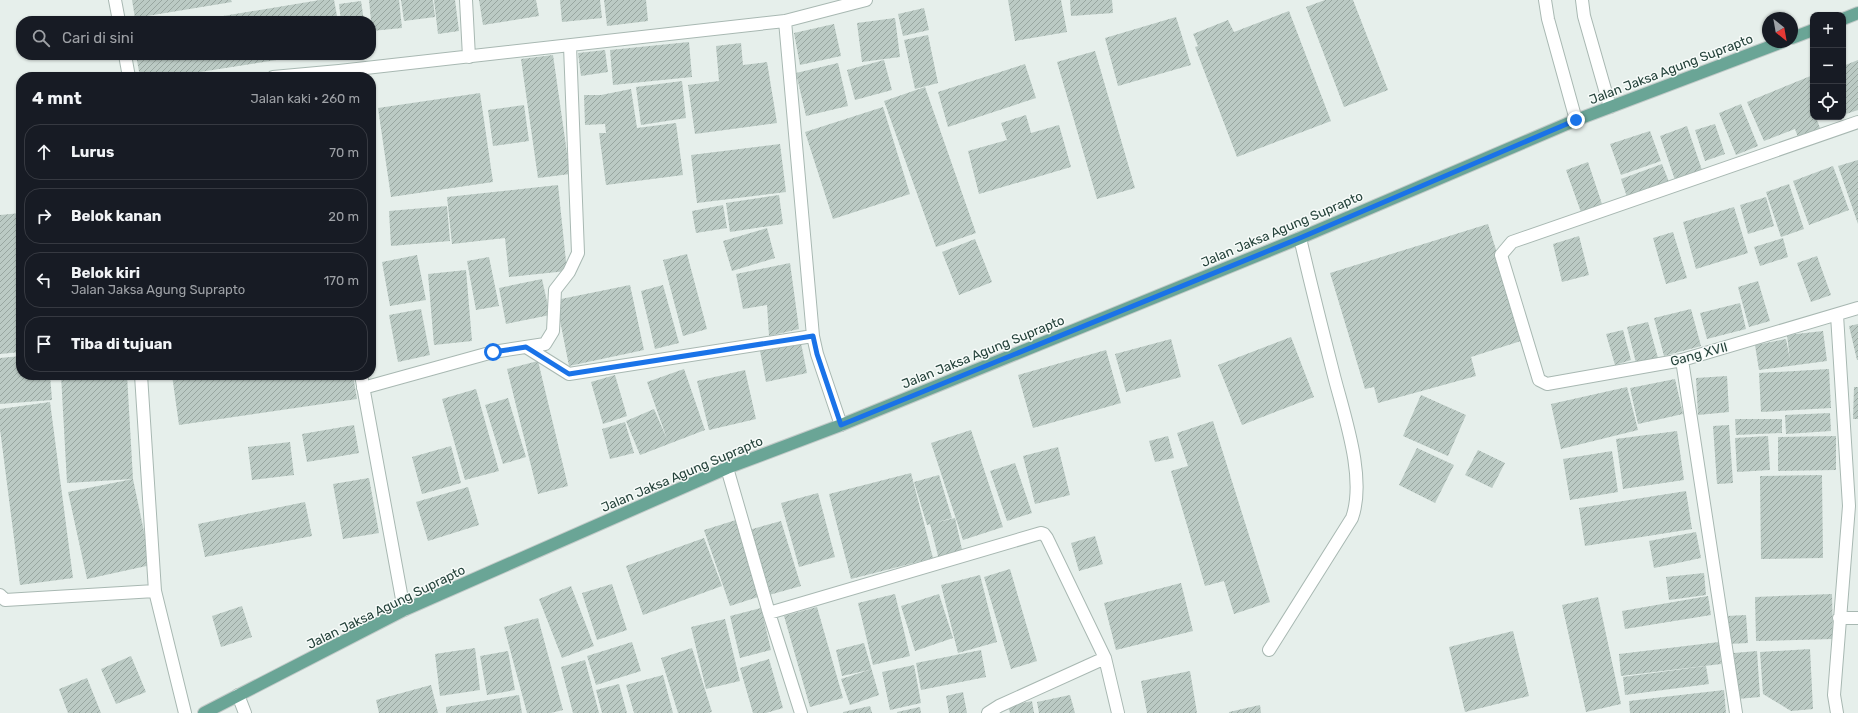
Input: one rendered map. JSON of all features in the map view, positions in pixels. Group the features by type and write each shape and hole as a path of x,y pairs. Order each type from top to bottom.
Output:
{"main road":[{"path":"1846,18 1858,13"},
{"path":"1798,36 1810,31"},
{"name":"Jalan Jaksa Agung Suprapto","path":"204,713 404,610 727,468 841,425 1300,238 1576,120 1766,48"}],"street":[{"path":"115,0 118,16"},
{"path":"466,0 469,57"},
{"path":"354,72 469,57 785,21 866,0"},
{"path":"1545,0 1548,19 1576,120"},
{"path":"1582,0 1584,16 1610,107"},
{"path":"785,21 813,336 817,354 841,425"},
{"path":"363,388 493,352 545,344 548,341 553,331 555,290 569,272 578,253 570,46"},
{"path":"126,60 127,72"},
{"name":"Gang XVII","path":"1858,122 1519,240 1506,247 1501,255 1539,380 1548,384 1682,360 1858,308"},
{"path":"1269,650 1352,518 1356,506 1357,494 1356,476 1350,441 1300,238"},
{"path":"1837,315 1853,505 1839,618 1834,695 1837,713"},
{"path":"526,347 569,374 813,336"},
{"path":"1682,360 1736,713"},
{"path":"141,380 155,591 185,713"},
{"path":"362,380 404,610"},
{"path":"727,468 769,613 801,713"},
{"path":"769,613 1041,533 1047,538 1105,658 1118,713"},
{"path":"0,595 5,600 155,591"},
{"path":"1839,618 1858,618"},
{"path":"988,713 999,706 1105,658"},
{"path":"238,696 245,713"}],"building":[{"path":"132,0 231,0 232,2 147,16 135,16"},
{"path":"320,0 334,0 337,16 223,16"},
{"path":"369,0 399,0 402,28 376,31 376,16 371,16"},
{"path":"401,0 433,0 435,17 404,21"},
{"path":"434,0 455,0 459,31 438,34"},
{"path":"479,0 536,0 539,16 483,25"},
{"path":"560,0 600,0 602,18 562,22"},
{"path":"604,0 646,0 648,21 607,26"},
{"path":"1008,0 1061,0 1067,32 1015,41"},
{"path":"1070,0 1112,0 1113,13 1071,16"},
{"path":"1325,0 1353,0 1388,90 1344,107 1306,7"},
{"path":"361,1 363,16 340,16 339,4"},
{"path":"924,8 929,30 903,36 898,14"},
{"path":"1289,11 1331,121 1237,157 1195,47 1198,46 1193,34 1228,20 1234,32"},
{"path":"1176,17 1191,65 1118,86 1105,38"},
{"path":"895,18 900,57 862,62 857,23"},
{"path":"834,24 841,56 800,65 794,33"},
{"path":"928,35 938,83 915,89 904,40"},
{"path":"689,42 692,77 613,85 610,50"},
{"path":"741,43 743,65 767,62 777,123 695,134 688,85 719,81 716,46"},
{"path":"605,50 608,72 581,76 578,53"},
{"path":"1095,51 1135,188 1097,199 1057,62"},
{"path":"553,55 570,174 538,178 521,59"},
{"path":"137,60 276,60 200,72 139,72"},
{"path":"884,60 892,90 855,100 847,70"},
{"path":"1858,60 1858,110 1846,114 1846,84 1846,65"},
{"path":"838,63 848,106 806,116 796,73"},
{"path":"1025,64 1036,98 948,127 938,92"},
{"path":"1810,76 1810,120 1817,120 1821,131 1799,140 1795,129 1764,141 1747,102"},
{"path":"682,81 686,118 641,125 636,87"},
{"path":"925,87 976,233 936,247 884,101"},
{"path":"631,89 637,128 676,123 683,175 606,185 599,133 606,133 605,124 585,125 584,95 601,95"},
{"path":"480,93 493,182 391,197 378,108"},
{"path":"1741,104 1758,146 1736,155 1719,113"},
{"path":"524,105 529,141 493,146 488,110"},
{"path":"883,107 910,194 833,219 805,132"},
{"path":"1026,115 1031,133 1059,125 1071,167 979,194 968,151 1007,140 1001,123"},
{"path":"1715,124 1725,154 1705,161 1695,130"},
{"path":"1687,126 1703,173 1676,183 1660,136"},
{"path":"1650,131 1661,161 1621,175 1610,144"},
{"path":"780,144 786,192 697,203 691,155"},
{"path":"1858,160 1858,224 1838,166"},
{"path":"1588,162 1603,207 1582,215 1566,170"},
{"path":"1662,164 1669,182 1627,197 1621,179"},
{"path":"1833,166 1849,210 1809,225 1793,181"},
{"path":"1789,184 1804,229 1781,237 1766,192"},
{"path":"558,185 567,271 509,277 505,238 452,244 447,197"},
{"path":"779,195 783,224 730,232 726,203"},
{"path":"1766,197 1774,226 1748,234 1740,205"},
{"path":"723,205 727,228 696,233 692,211"},
{"path":"447,206 450,241 391,246 389,211"},
{"path":"1734,207 1748,253 1696,269 1683,222"},
{"path":"16,213 16,352 0,354 0,215"},
{"path":"1488,224 1524,340 1471,357 1476,376 1378,403 1374,387 1365,389 1330,273"},
{"path":"767,228 775,258 732,271 723,241"},
{"path":"1673,232 1687,278 1666,284 1653,238"},
{"path":"1579,236 1589,275 1562,282 1553,244"},
{"path":"1783,238 1788,257 1760,266 1754,247"},
{"path":"975,239 992,282 959,295 942,252"},
{"path":"687,254 707,329 683,336 663,260"},
{"path":"417,255 426,300 390,306 382,262"},
{"path":"1817,256 1831,295 1811,302 1797,263"},
{"path":"489,257 499,306 476,310 467,261"},
{"path":"790,263 799,329 769,336 767,305 743,309 736,274"},
{"path":"466,270 472,341 434,345 428,274"},
{"path":"542,279 550,315 506,324 499,288"},
{"path":"1758,281 1770,321 1749,327 1738,287"},
{"path":"630,285 644,350 569,366 556,300"},
{"path":"663,285 679,343 655,349 641,291"},
{"path":"1740,303 1746,329 1707,339 1700,313"},
{"path":"421,309 430,355 398,362 389,315"},
{"path":"1691,309 1701,346 1664,356 1654,318"},
{"path":"1648,322 1658,358 1636,363 1627,327"},
{"path":"1858,324 1858,360 1857,360 1849,326"},
{"path":"1623,330 1631,360 1615,365 1606,334"},
{"path":"1823,331 1827,361 1759,370 1755,345 1786,339 1790,360 1787,335"},
{"path":"1291,337 1314,397 1242,425 1218,365"},
{"path":"1171,339 1181,377 1126,392 1115,354"},
{"path":"801,343 807,373 766,382 760,351"},
{"path":"1106,350 1121,403 1033,428 1018,375"},
{"path":"16,356 16,380 50,380 52,400 0,404 0,358"},
{"path":"538,361 568,486 538,494 507,369"},
{"path":"684,369 705,430 640,455 626,421 654,409 667,439 647,382"},
{"path":"1829,369 1831,408 1761,412 1759,373"},
{"path":"745,370 756,419 709,430 697,381"},
{"path":"615,375 627,416 603,424 591,382"},
{"path":"1727,376 1729,412 1698,415 1696,378"},
{"path":"1675,379 1683,414 1638,424 1630,388"},
{"path":"61,380 127,380 133,479 67,483"},
{"path":"173,380 354,380 357,399 179,425"},
{"path":"1627,387 1638,430 1561,449 1551,404"},
{"path":"1854,387 1858,387 1858,419 1853,419"},
{"path":"476,389 499,471 465,480 442,399"},
{"path":"1421,395 1466,415 1448,456 1403,436"},
{"path":"508,398 526,457 503,464 485,405"},
{"path":"50,402 73,578 20,585 0,429 0,409"},
{"path":"1830,413 1831,431 1786,434 1785,415"},
{"path":"1735,419 1782,419 1782,433 1736,435"},
{"path":"1213,421 1270,602 1234,614 1224,581 1205,586 1171,471 1188,466 1177,433"},
{"path":"625,422 634,453 610,459 602,429"},
{"path":"354,425 359,453 307,462 302,434"},
{"path":"1729,425 1733,483 1717,484 1713,426"},
{"path":"971,430 1003,527 963,540 931,443"},
{"path":"1677,431 1684,480 1623,489 1616,439"},
{"path":"1168,436 1174,458 1155,462 1149,441"},
{"path":"1768,436 1770,470 1737,472 1735,438"},
{"path":"1836,436 1836,470 1778,471 1778,437"},
{"path":"290,442 294,475 252,480 248,447"},
{"path":"451,446 461,483 422,494 412,457"},
{"path":"1058,447 1070,495 1035,504 1023,456"},
{"path":"1417,448 1454,465 1435,503 1399,485"},
{"path":"1478,450 1505,463 1492,488 1465,475"},
{"path":"1612,451 1618,492 1570,500 1563,459"},
{"path":"1015,463 1032,513 1007,521 990,471"},
{"path":"911,473 933,558 851,579 829,494"},
{"path":"939,475 952,518 927,525 914,482"},
{"path":"1822,475 1823,558 1761,559 1760,476"},
{"path":"369,478 379,533 343,539 333,484"},
{"path":"133,479 151,565 87,579 68,492"},
{"path":"468,487 479,525 428,541 416,502"},
{"path":"1686,491 1692,529 1585,546 1579,508"},
{"path":"818,493 835,557 799,567 781,503"},
{"path":"305,502 312,536 205,557 198,524"},
{"path":"955,518 963,554 939,560 930,524"},
{"path":"736,520 761,596 730,606 704,530"},
{"path":"781,521 801,586 769,595 749,530"},
{"path":"1696,532 1701,558 1654,568 1649,541"},
{"path":"1095,536 1103,564 1079,571 1071,543"},
{"path":"704,538 722,586 643,615 626,566"},
{"path":"1010,569 1037,661 1011,669 984,577"},
{"path":"1704,573 1706,595 1669,600 1666,577"},
{"path":"980,575 997,642 958,653 941,585"},
{"path":"1181,583 1193,631 1116,650 1104,603"},
{"path":"612,584 627,630 597,640 582,593"},
{"path":"571,586 594,646 562,658 539,599"},
{"path":"895,594 910,656 873,665 858,603"},
{"path":"939,594 953,638 915,651 901,606"},
{"path":"1832,594 1833,639 1756,641 1755,597"},
{"path":"1708,596 1711,615 1625,629 1622,611"},
{"path":"1598,597 1621,704 1586,712 1562,605"},
{"path":"242,606 252,637 221,647 212,616"},
{"path":"817,607 843,698 810,707 784,616"},
{"path":"761,608 771,650 740,658 730,616"},
{"path":"1746,615 1748,643 1728,644 1727,616"},
{"path":"538,618 563,710 551,713 527,713 504,627"},
{"path":"725,619 740,681 706,689 691,627"},
{"path":"1513,631 1529,696 1465,712 1449,647"},
{"path":"632,642 641,671 596,685 587,656"},
{"path":"1719,642 1721,664 1621,676 1619,654"},
{"path":"864,643 879,695 850,705 841,679 869,670 842,676 836,650"},
{"path":"475,648 480,690 440,696 435,654"},
{"path":"692,648 712,712 678,713 661,658"},
{"path":"1810,649 1813,709 1791,711 1763,694 1760,652"},
{"path":"981,650 986,677 921,690 916,663"},
{"path":"508,651 515,690 487,695 480,656"},
{"path":"1757,651 1760,697 1737,699 1734,653"},
{"path":"131,656 146,692 116,704 101,669"},
{"path":"769,659 783,708 766,713 753,713 740,668"},
{"path":"585,660 599,713 573,713 561,667"},
{"path":"914,665 921,703 890,710 882,672"},
{"path":"1706,666 1709,684 1625,695 1623,677"},
{"path":"1190,671 1197,713 1147,713 1141,681"},
{"path":"663,675 673,713 634,713 626,685"},
{"path":"87,678 101,713 68,713 59,689"},
{"path":"619,684 627,713 602,713 596,690"},
{"path":"431,685 438,713 379,713 376,700"},
{"path":"1724,690 1726,713 1630,713 1629,701"},
{"path":"963,692 967,713 949,713 946,696"},
{"path":"519,695 522,713 446,713 446,707"},
{"path":"1070,695 1075,713 1039,713 1037,702"},
{"path":"1032,701 1034,713 1010,713 1008,706"},
{"path":"1260,705 1261,713 1229,713 1229,712"},
{"path":"870,706 872,713 843,713 843,712"},
{"path":"920,707 921,713 897,713 897,712"}],"route":[{"path":"493,352 526,347 569,374 813,336 817,354 841,425 1300,238 1576,120"}]}
